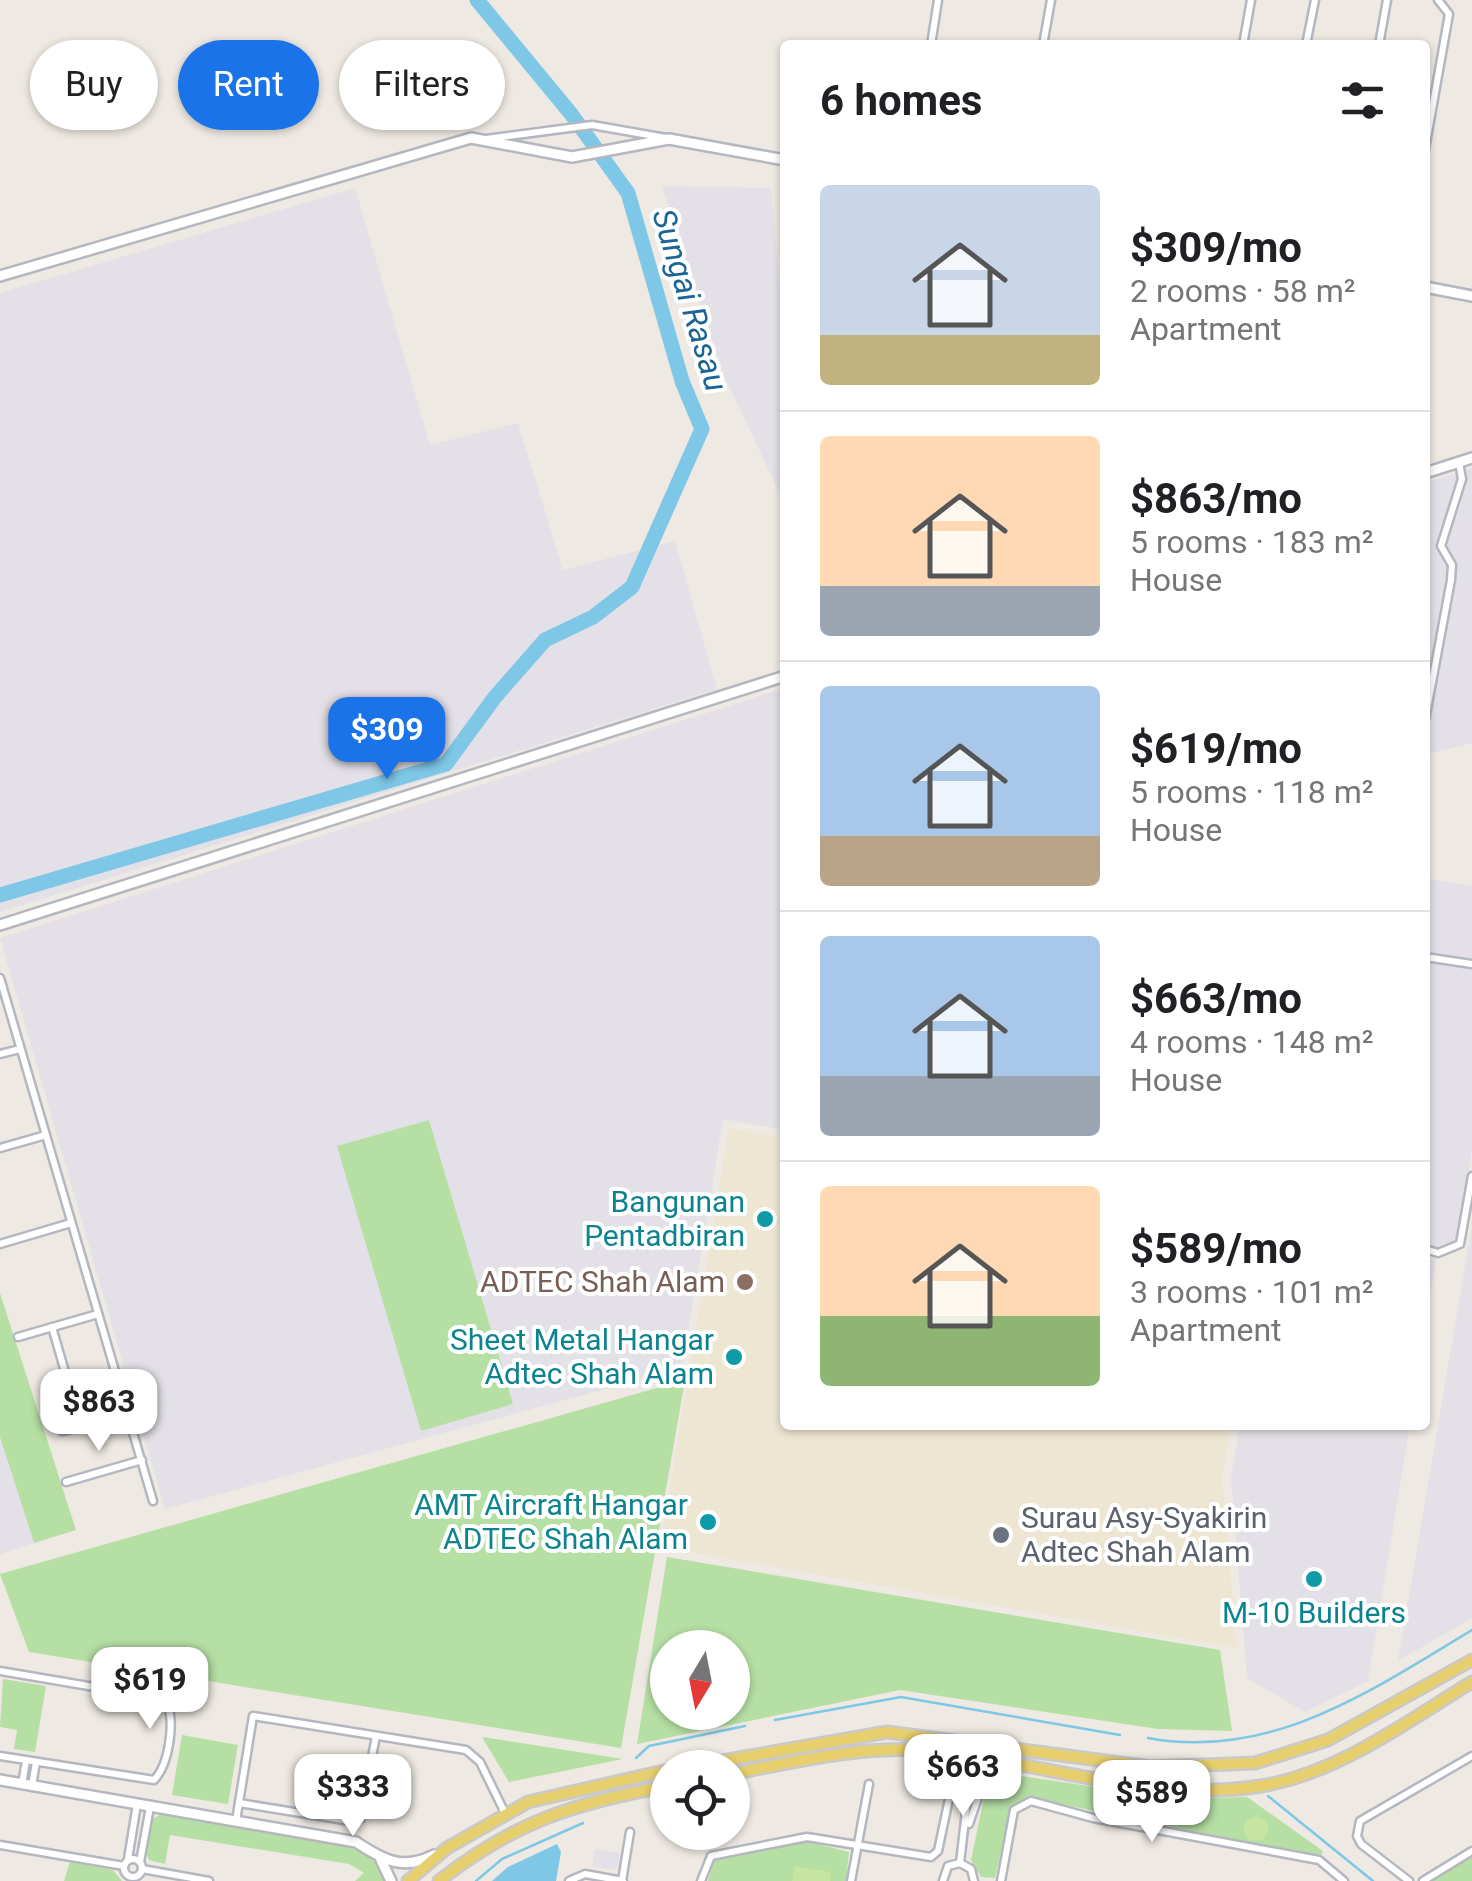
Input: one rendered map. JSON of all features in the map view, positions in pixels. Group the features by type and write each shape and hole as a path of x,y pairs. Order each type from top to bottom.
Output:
{"main road":[{"path":"750,1771 870,1751 981,1754 1180,1769 1255,1763 1328,1740 1472,1660"},
{"path":"750,1756 887,1732 1013,1764 1154,1788 1259,1786 1329,1766 1472,1682"},
{"path":"944,1752 962,1766 969,1785"},
{"path":"969,1785 981,1754"},
{"path":"981,1754 982,1786"},
{"path":"982,1786 994,1772 1013,1764"},
{"path":"408,1881 446,1848 505,1812 563,1792 650,1774"},
{"path":"439,1881 494,1840 542,1818 650,1791"}],"street":[{"path":"931,40 938,0"},
{"path":"1044,40 1051,0"},
{"path":"1244,40 1251,0"},
{"path":"1307,40 1315,0"},
{"path":"1380,40 1387,0"},
{"path":"1430,120 1448,14 1438,0"},
{"path":"0,276 414,152 484,139 592,125 780,159"},
{"path":"484,139 572,157 669,139"},
{"path":"1430,288 1472,296"},
{"path":"1430,471 1472,458"},
{"path":"1430,693 1451,580 1452,565 1440,546 1462,479 1459,462"},
{"path":"0,925 780,678"},
{"path":"1430,958 1472,964"},
{"path":"0,978 153,1502"},
{"path":"0,1054 20,1048"},
{"path":"0,1148 46,1135"},
{"path":"1430,1251 1438,1253 1460,1244 1472,1176"},
{"path":"0,1244 71,1222"},
{"path":"18,1337 98,1314"},
{"path":"52,1327 82,1427"},
{"path":"48,1396 58,1430 128,1417"},
{"path":"66,1482 142,1460"},
{"path":"0,1671 159,1698 170,1709 163,1769 154,1780 0,1756"},
{"path":"236,1821 253,1716 466,1750 480,1762 505,1812"},
{"path":"239,1803 356,1821 363,1814 376,1736"},
{"path":"1409,1881 1361,1844 1357,1836 1360,1821 1472,1756"},
{"path":"26,1760 27,1785"},
{"path":"27,1785 36,1762"},
{"path":"0,1780 356,1842 380,1858 412,1865 446,1848"},
{"path":"851,1881 869,1784"},
{"path":"701,1881 705,1863 723,1852 807,1836 931,1857 938,1851 950,1794 946,1784"},
{"path":"967,1830 969,1785"},
{"path":"960,1863 982,1786"},
{"path":"1001,1881 1014,1810 1031,1801 1092,1818 1319,1860 1344,1881"},
{"path":"130,1879 126,1863 137,1804"},
{"path":"130,1879 141,1866 150,1807"},
{"path":"569,1881 585,1874 622,1881 630,1832"},
{"path":"0,1844 126,1863 209,1881"},
{"path":"1423,1881 1472,1851"},
{"path":"380,1858 391,1881"},
{"path":"943,1881 948,1866 960,1863 971,1869 974,1881"}],"shaded area":[{"path":"662,186 771,188 780,293 780,494 723,374"},
{"path":"355,188 430,445 518,423 563,570 675,541 717,689 0,912 0,293"},
{"path":"1472,468 1472,743 1430,754 1430,481"},
{"path":"780,690 780,1129 723,1119 682,1368 165,1509 0,938"},
{"path":"1430,879 1472,886 1472,1150 1458,1241 1438,1250 1430,1248"},
{"name":"ADTEC Shah Alam","path":"729,1128 780,1138 780,1430 1230,1430 1222,1477 1237,1648 660,1547"},
{"path":"1472,1225 1472,1618 1398,1661"},
{"path":"1430,1258 1436,1259 1430,1298"},
{"path":"1239,1430 1409,1430 1368,1681 1305,1712 1247,1678 1231,1477"},
{"path":"0,1437 34,1543 0,1554"},
{"path":"595,1849 620,1853 618,1866 612,1870 592,1866"}],"green space":[{"path":"429,1120 513,1404 421,1431 337,1146"},
{"path":"0,1293 76,1530 34,1543 0,1437"},
{"path":"685,1380 621,1748 29,1652 0,1574"},
{"path":"667,1557 1220,1650 1232,1731 1158,1729 900,1690 750,1721 750,1630 655,1630"},
{"path":"650,1663 650,1730 705,1730 637,1744"},
{"path":"3,1679 46,1686 35,1752 14,1749 17,1730 0,1727"},
{"path":"182,1735 238,1745 228,1804 172,1795"},
{"path":"482,1737 623,1759 509,1782"},
{"path":"1000,1773 1178,1799 1247,1797 1323,1851 1320,1857 1031,1798 1011,1806 995,1878 981,1877 971,1860 986,1788"},
{"path":"161,1814 356,1847 383,1868 388,1881 355,1881 364,1873 349,1864 170,1835 165,1864 149,1860 146,1853 151,1820"},
{"path":"1256,1817 1265,1820 1265,1838 1256,1841 1247,1838 1244,1829 1247,1820"},
{"path":"806,1841 849,1852 846,1881 708,1881 715,1858"},
{"path":"1472,1856 1472,1881 1432,1881 1434,1879"},
{"path":"70,1862 113,1870 122,1881 64,1881"},
{"path":"795,1866 831,1872 830,1881 792,1881"}],"water":[{"path":"557,1844 561,1852 556,1881 492,1881 508,1867"}],"waterway":[{"name":"Sungai Rasau","path":"0,895 446,764 495,697 545,640 593,617 632,587 702,429 682,381 628,193 572,115 477,0"},
{"path":"1148,1738 1193,1742 1236,1739 1278,1730 1358,1697 1472,1630"},
{"path":"775,1720 901,1697 1120,1735"},
{"path":"636,1758 649,1746 726,1730"},
{"path":"1268,1796 1373,1881"},
{"path":"476,1881 502,1859 583,1823"}],"place":[{"name":"Bangunan Pentadbiran","path":"765,1219"},
{"name":"ADTEC Shah Alam","path":"745,1282"},
{"name":"Sheet Metal Hangar Adtec Shah Alam","path":"734,1357"},
{"name":"AMT Aircraft Hangar ADTEC Shah Alam","path":"708,1522"},
{"name":"Surau Asy-Syakirin Adtec Shah Alam","path":"1001,1535"},
{"name":"M-10 Builders","path":"1314,1579"}]}
